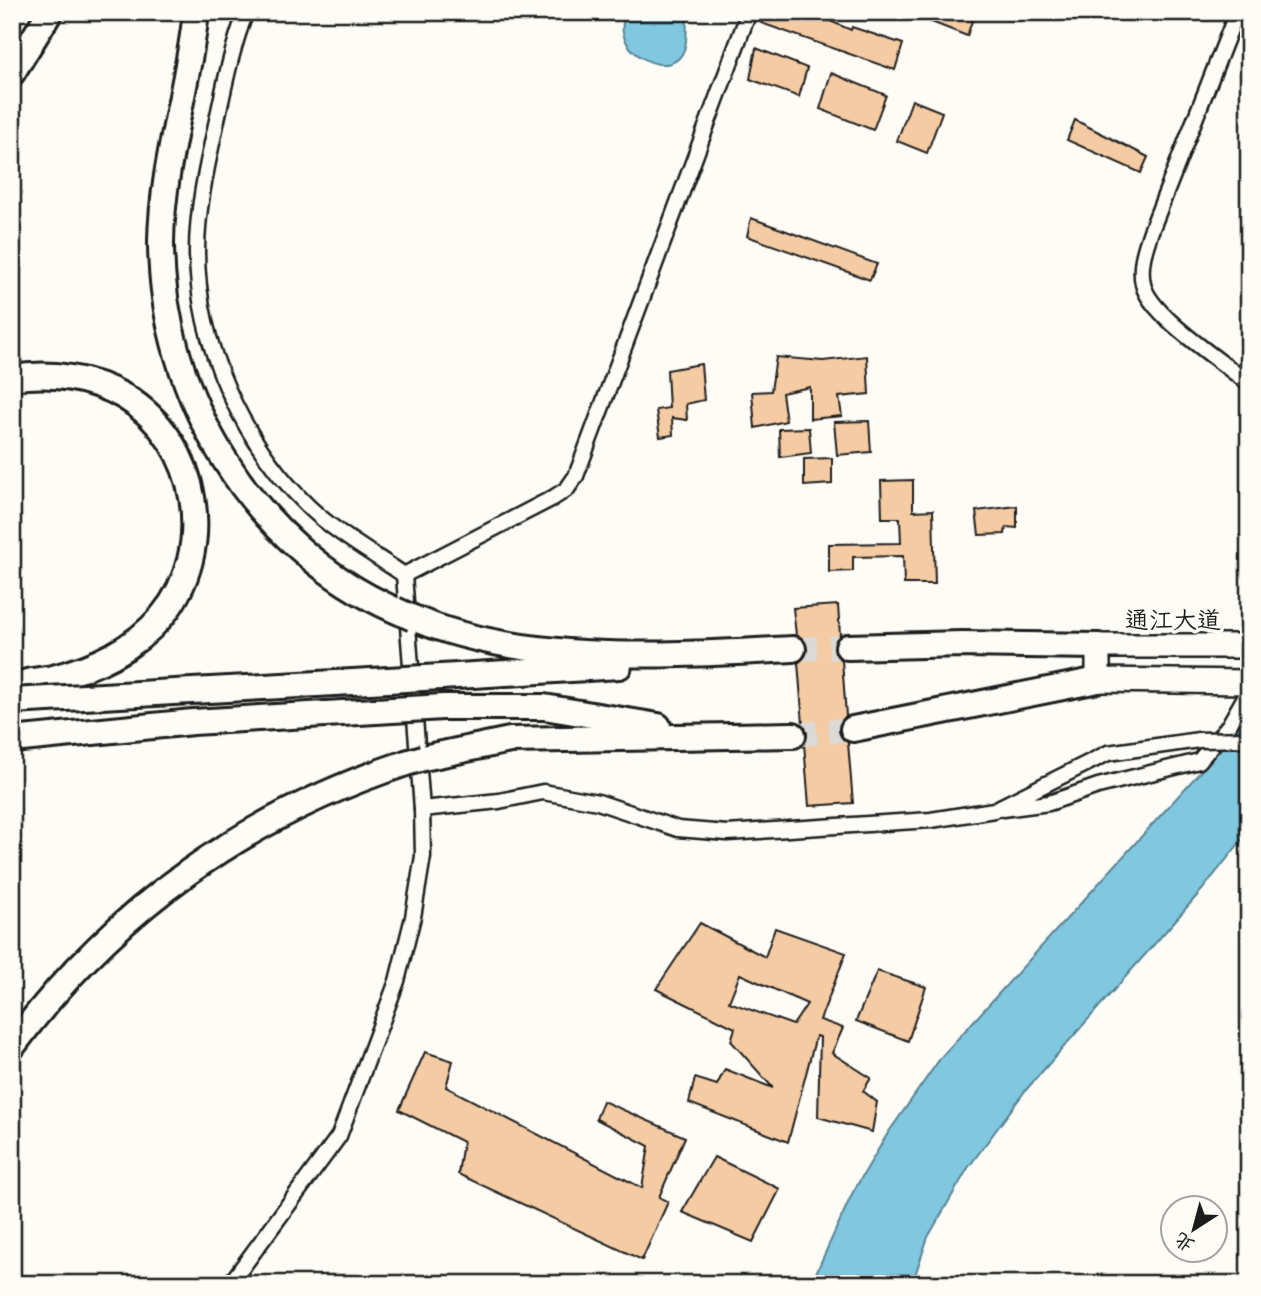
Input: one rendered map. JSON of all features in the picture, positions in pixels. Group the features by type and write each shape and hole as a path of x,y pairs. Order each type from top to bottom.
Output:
{"highway":[{"path":"12,73 50,12"},
{"path":"196,12 167,169 161,243 166,310 183,377 207,431 243,488 282,533 331,574 404,614 466,635 508,643 654,656 793,649"},
{"path":"12,378 60,376 101,385 127,398 153,421 174,448 185,469 194,505 195,526 187,572 163,615 145,634 98,664 48,679 20,683 12,688"},
{"path":"848,647 962,644 1098,646 1098,680"},
{"name":"通江大道","path":"1098,646 1249,646"},
{"path":"12,701 614,668 654,656"},
{"path":"853,729 1098,680 1243,685"},
{"path":"12,740 193,722 443,707 544,707 724,738"},
{"path":"12,1047 71,972 123,923 179,877 242,836 302,803 414,760 510,740 724,738 793,734"}],"street":[{"path":"246,12 234,42 201,203 197,250 200,295 210,339 223,375 259,449 310,508 404,575"},
{"path":"404,575 553,498 566,489 576,475 749,12"},
{"path":"1237,12 1150,231 1141,264 1143,287 1156,306 1249,384"},
{"path":"230,1284 339,1136 397,981 413,917 423,856 422,809 404,575"},
{"path":"422,809 499,801 543,792 598,802 678,829 727,833 931,820 1049,803 1098,786 1199,761 1229,725 1243,685"},
{"path":"994,810 1108,753 1199,740 1249,740"}],"water":[{"path":"628,12 687,12 685,46 677,60 666,64 654,63 631,48 624,37 623,25"},
{"path":"1249,706 1249,831 1202,890 1025,1091 968,1168 928,1237 912,1284 811,1284 853,1192 888,1133 942,1056 1220,750"}],"building":[{"path":"765,12 809,12 851,30 852,27 903,44 895,70 761,23"},
{"path":"906,12 975,12 967,36"},
{"path":"756,48 807,68 799,97 750,79"},
{"path":"831,73 886,95 873,130 820,109"},
{"path":"912,100 942,112 927,153 897,141"},
{"path":"1075,120 1148,157 1141,173 1067,140"},
{"path":"751,218 877,264 870,280 747,236"},
{"path":"867,356 869,394 839,397 842,416 810,419 810,387 782,393 786,421 755,428 752,392 771,391 776,357 823,361"},
{"path":"701,364 704,400 686,404 687,420 672,418 673,435 660,437 656,410 669,408 667,370"},
{"path":"869,421 871,452 837,455 834,422"},
{"path":"809,428 811,453 780,457 779,429"},
{"path":"832,458 832,484 804,486 804,459"},
{"path":"913,480 913,511 933,510 935,584 904,584 903,556 853,557 853,571 829,572 829,544 901,543 900,518 882,518 881,481"},
{"path":"1017,506 1017,528 1006,527 1005,534 979,535 976,511"},
{"path":"838,605 840,635 833,648 842,660 846,716 839,724 838,731 848,743 853,803 809,806 804,744 808,734 803,724 798,663 806,656 808,648 805,640 796,635 793,608"},
{"path":"700,923 765,957 775,928 846,953 820,1020 843,1028 832,1053 871,1078 863,1091 877,1102 872,1132 818,1117 820,1037 816,1036 788,1142 689,1103 695,1078 717,1085 725,1069 773,1088 731,1041 735,1028 656,989","holes":["740,974 807,1004 793,1025 729,1002"]},
{"path":"877,971 926,987 908,1041 856,1021"},
{"path":"425,1052 453,1061 446,1087 642,1188 649,1146 596,1119 603,1101 685,1137 659,1197 668,1202 642,1260 458,1174 463,1142 399,1110"},
{"path":"714,1157 780,1189 753,1242 682,1212"}],"tunnel":[{"path":"793,649 848,647"},
{"path":"793,735 853,729"}]}
